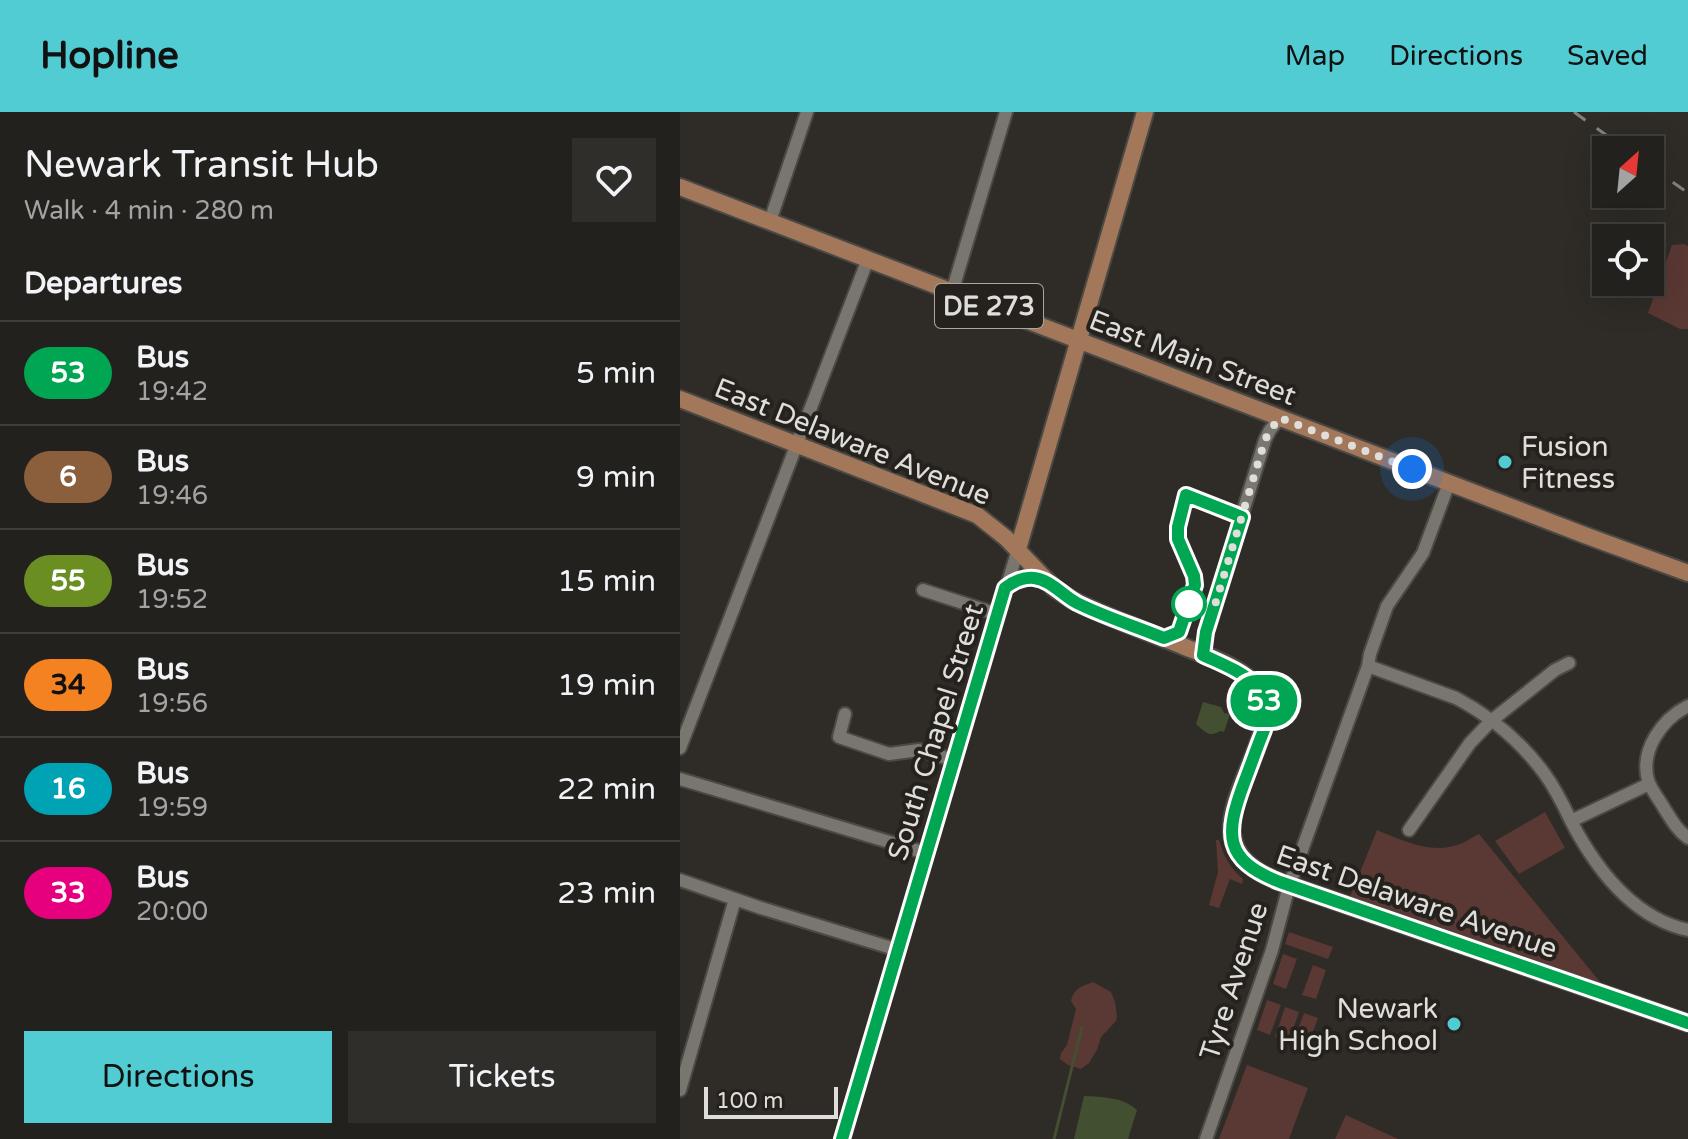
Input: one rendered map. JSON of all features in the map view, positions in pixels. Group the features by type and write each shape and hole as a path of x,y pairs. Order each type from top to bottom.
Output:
{"main road":[{"name":"South Chapel Street","path":"1018,549 1145,112"},
{"name":"East Main Street","path":"680,187 1688,573"},
{"name":"East Delaware Avenue","path":"680,399 977,515 1018,549 1061,593 1247,677 1259,690 1266,708 1266,722 1235,808 1231,836 1237,852 1248,866 1264,876 1688,1023"}],"street":[{"path":"770,221 807,112"},
{"path":"952,292 1006,112"},
{"path":"680,748 868,259"},
{"path":"1203,655 1206,632 1265,440 1280,418"},
{"name":"Tyre Avenue","path":"1206,1139 1272,950 1289,886 1387,606 1428,542 1449,483"},
{"name":"South Chapel Street","path":"842,1139 1018,549"},
{"path":"1005,588 1024,578 1050,583"},
{"path":"923,590 997,614"},
{"path":"1409,830 1470,743 1491,721 1555,670 1569,663"},
{"path":"1368,666 1456,698 1491,721 1521,747 1545,774 1587,850 1610,881 1632,902 1661,921 1688,930"},
{"path":"1688,706 1667,721 1652,742 1647,763 1649,784 1677,828 1688,838"},
{"path":"845,714 839,737 889,754 919,750 954,760"},
{"path":"680,779 926,853"},
{"path":"1571,821 1649,784"},
{"path":"680,880 898,950"},
{"path":"680,1090 735,899"}],"shaded area":[{"path":"1672,245 1688,246 1688,329 1680,329 1648,313 1654,296 1664,296 1664,268"},
{"path":"1203,702 1221,707 1224,713 1230,714 1224,732 1210,734 1196,724"},
{"path":"1545,812 1565,848 1519,874 1495,841"},
{"path":"1377,830 1416,845 1436,848 1460,844 1479,834 1605,988 1350,897"},
{"path":"1216,840 1219,840 1231,866 1243,879 1242,884 1230,879 1219,908 1209,905 1218,872"},
{"path":"1289,932 1333,947 1328,959 1285,944"},
{"path":"1283,954 1297,959 1286,989 1273,984"},
{"path":"1313,965 1326,970 1316,999 1302,995"},
{"path":"1093,982 1111,992 1117,1016 1101,1037 1089,1063 1081,1069 1060,1059 1067,1045 1076,1009 1071,1001 1074,993"},
{"path":"1267,1000 1281,1005 1270,1035 1257,1030"},
{"path":"1285,1007 1299,1012 1289,1041 1275,1037"},
{"path":"1304,1013 1318,1018 1307,1048 1293,1043"},
{"path":"1247,1065 1308,1088 1289,1139 1219,1139"},
{"path":"1084,1096 1119,1100 1137,1110 1128,1139 1074,1139"},
{"path":"1346,1115 1398,1139 1335,1139"}],"waterway":[{"path":"1054,1139 1082,1027"}],"railway":[{"path":"1574,112 1607,136"},
{"path":"1664,176 1688,193"}],"bus line":[{"name":"53","path":"842,1139 1005,588 1024,578 1040,580 1050,583 1084,606 1164,638 1179,632 1195,585 1178,539 1186,495 1242,517 1206,632 1203,655 1247,677 1256,685 1265,704 1264,730 1232,818 1231,836 1245,863 1280,882 1688,1023"}],"place":[{"name":"Fusion Fitness","path":"1505,462"},
{"name":"Newark High School","path":"1454,1024"}],"route":[{"path":"1189,604 1215,605 1265,440 1280,418 1412,469"}]}
